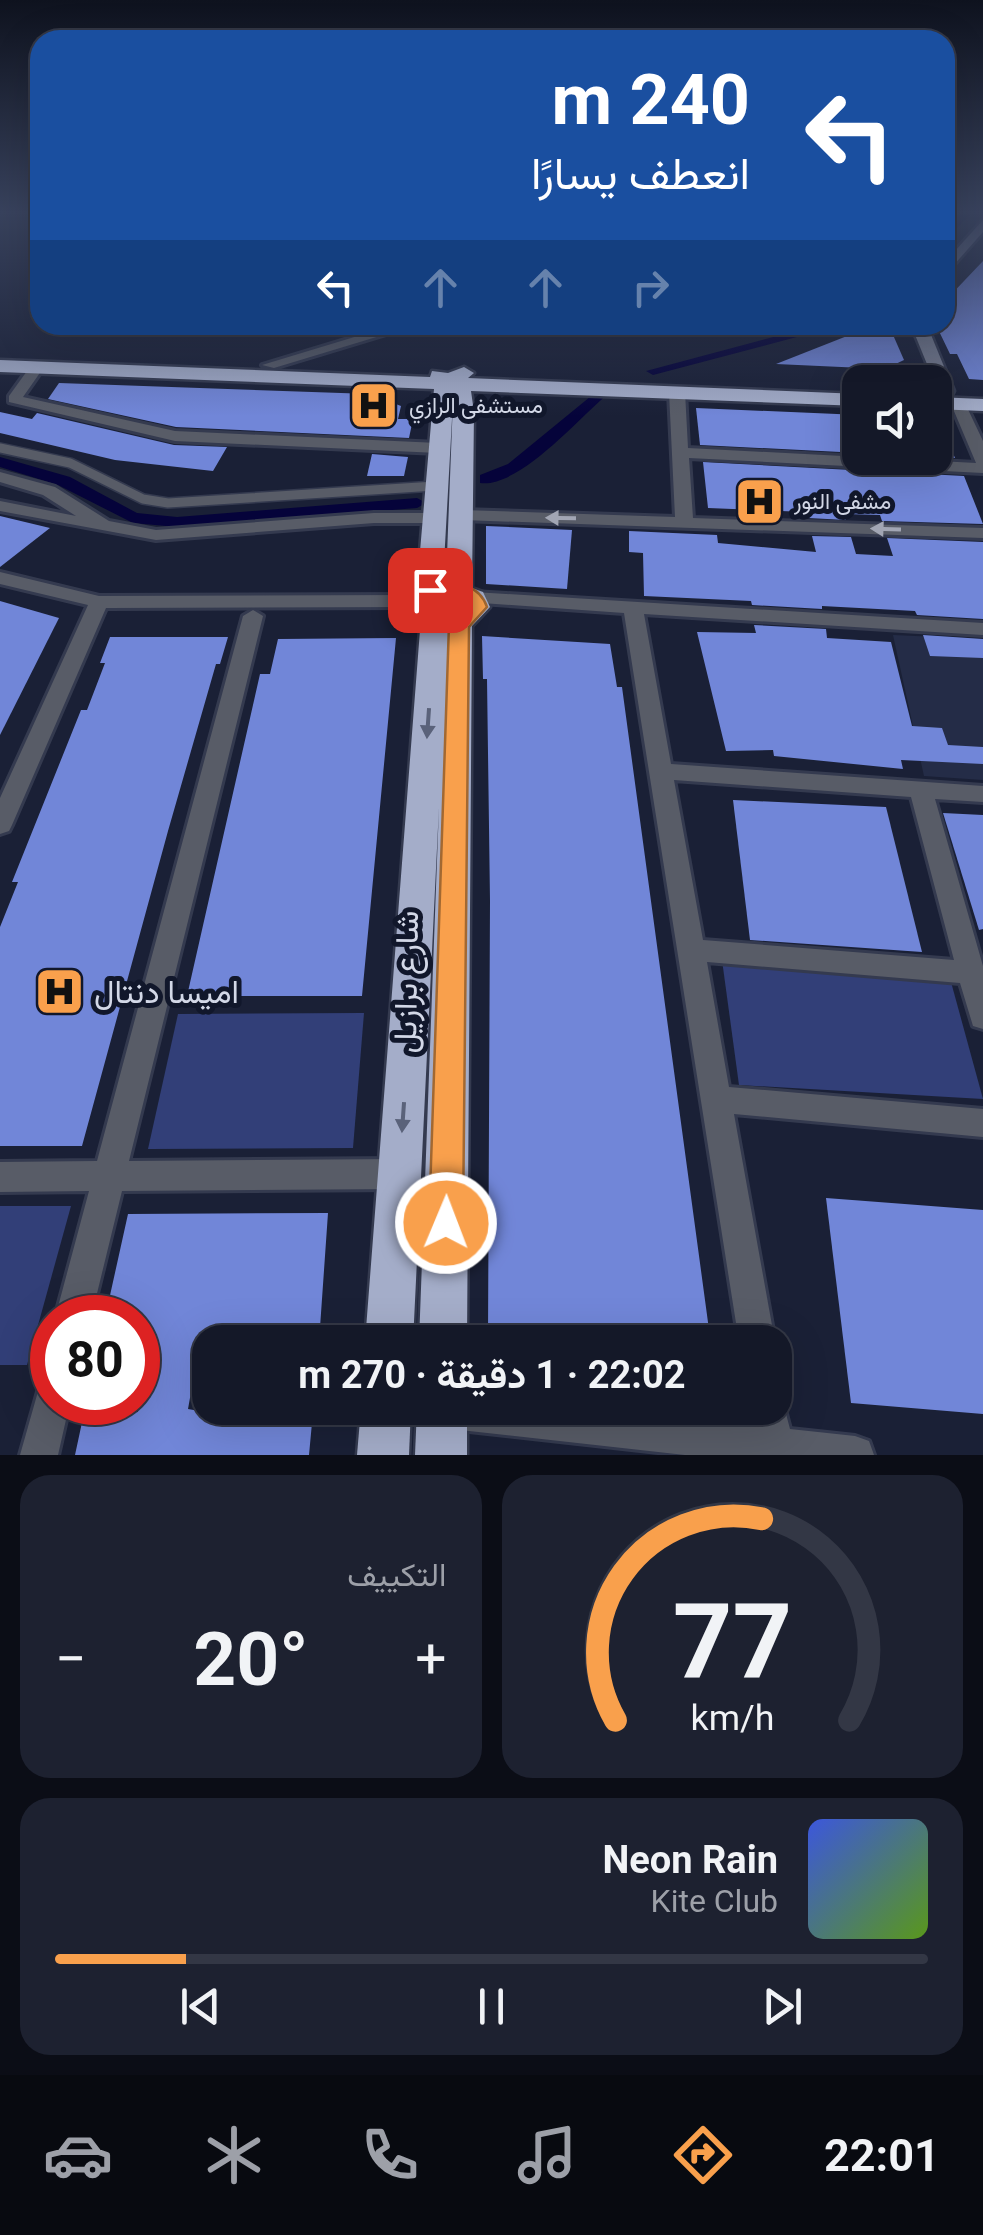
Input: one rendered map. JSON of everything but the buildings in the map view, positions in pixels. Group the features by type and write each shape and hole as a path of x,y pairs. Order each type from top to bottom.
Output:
{"highway":[{"path":"0,356 842,386"},
{"path":"0,366 842,399"},
{"path":"422,370 462,392 452,411"},
{"path":"449,383 471,371"},
{"path":"359,380 416,393 452,411"},
{"path":"452,411 498,391 543,386"},
{"path":"952,396 983,392"},
{"path":"952,399 983,405"},
{"name":"شارع برازيل","path":"444,1325 444,607 435,518 438,448 452,411"},
{"name":"شارع برازيل","path":"391,1325 444,607 462,515 452,411"},
{"path":"383,1455 385,1425"}],"main road":[{"path":"922,335 933,365"}],"street":[{"path":"269,365 375,335"},
{"path":"7,400 37,367"},
{"path":"677,392 684,521"},
{"path":"7,400 175,436 438,448"},
{"path":"952,411 983,464"},
{"path":"680,453 983,464"},
{"path":"0,477 49,492 104,526"},
{"path":"0,506 78,524 156,534 374,518 435,518"},
{"path":"462,515 983,533"},
{"path":"0,578 96,609 253,616 444,607"},
{"path":"96,609 444,607 983,629"},
{"path":"0,826 96,609"},
{"path":"634,615 754,1325"},
{"path":"80,1295 253,616"},
{"path":"660,771 983,794"},
{"path":"922,790 983,1017"},
{"path":"690,950 971,974"},
{"path":"715,1099 983,1122"},
{"path":"0,1177 400,1174"},
{"path":"39,1455 46,1425"},
{"path":"454,1425 855,1455"},
{"path":"771,1425 776,1451"}],"lane":[{"path":"0,448 70,464 143,499 168,503 436,486"}],"shaded area":[{"path":"893,635 983,639 983,780 924,776"},
{"path":"722,960 951,982 983,1099 739,1085"},
{"path":"364,1013 353,1148 148,1149 178,1014"},
{"path":"0,1206 71,1206 46,1295 30,1295 27,1365 0,1365"}],"waterway":[{"path":"653,371 795,335"},
{"path":"486,479 514,468 596,397"},
{"path":"0,462 64,481 133,518 177,522 417,503"}],"place":[{"name":"مستشفى الرازي","path":"374,405"},
{"name":"مشفى النور","path":"759,501"},
{"name":"اميسا دنتال","path":"59,992"}],"route":[{"path":"430,590 459,590 474,598 476,607 468,620 459,624 446,1223"}]}
